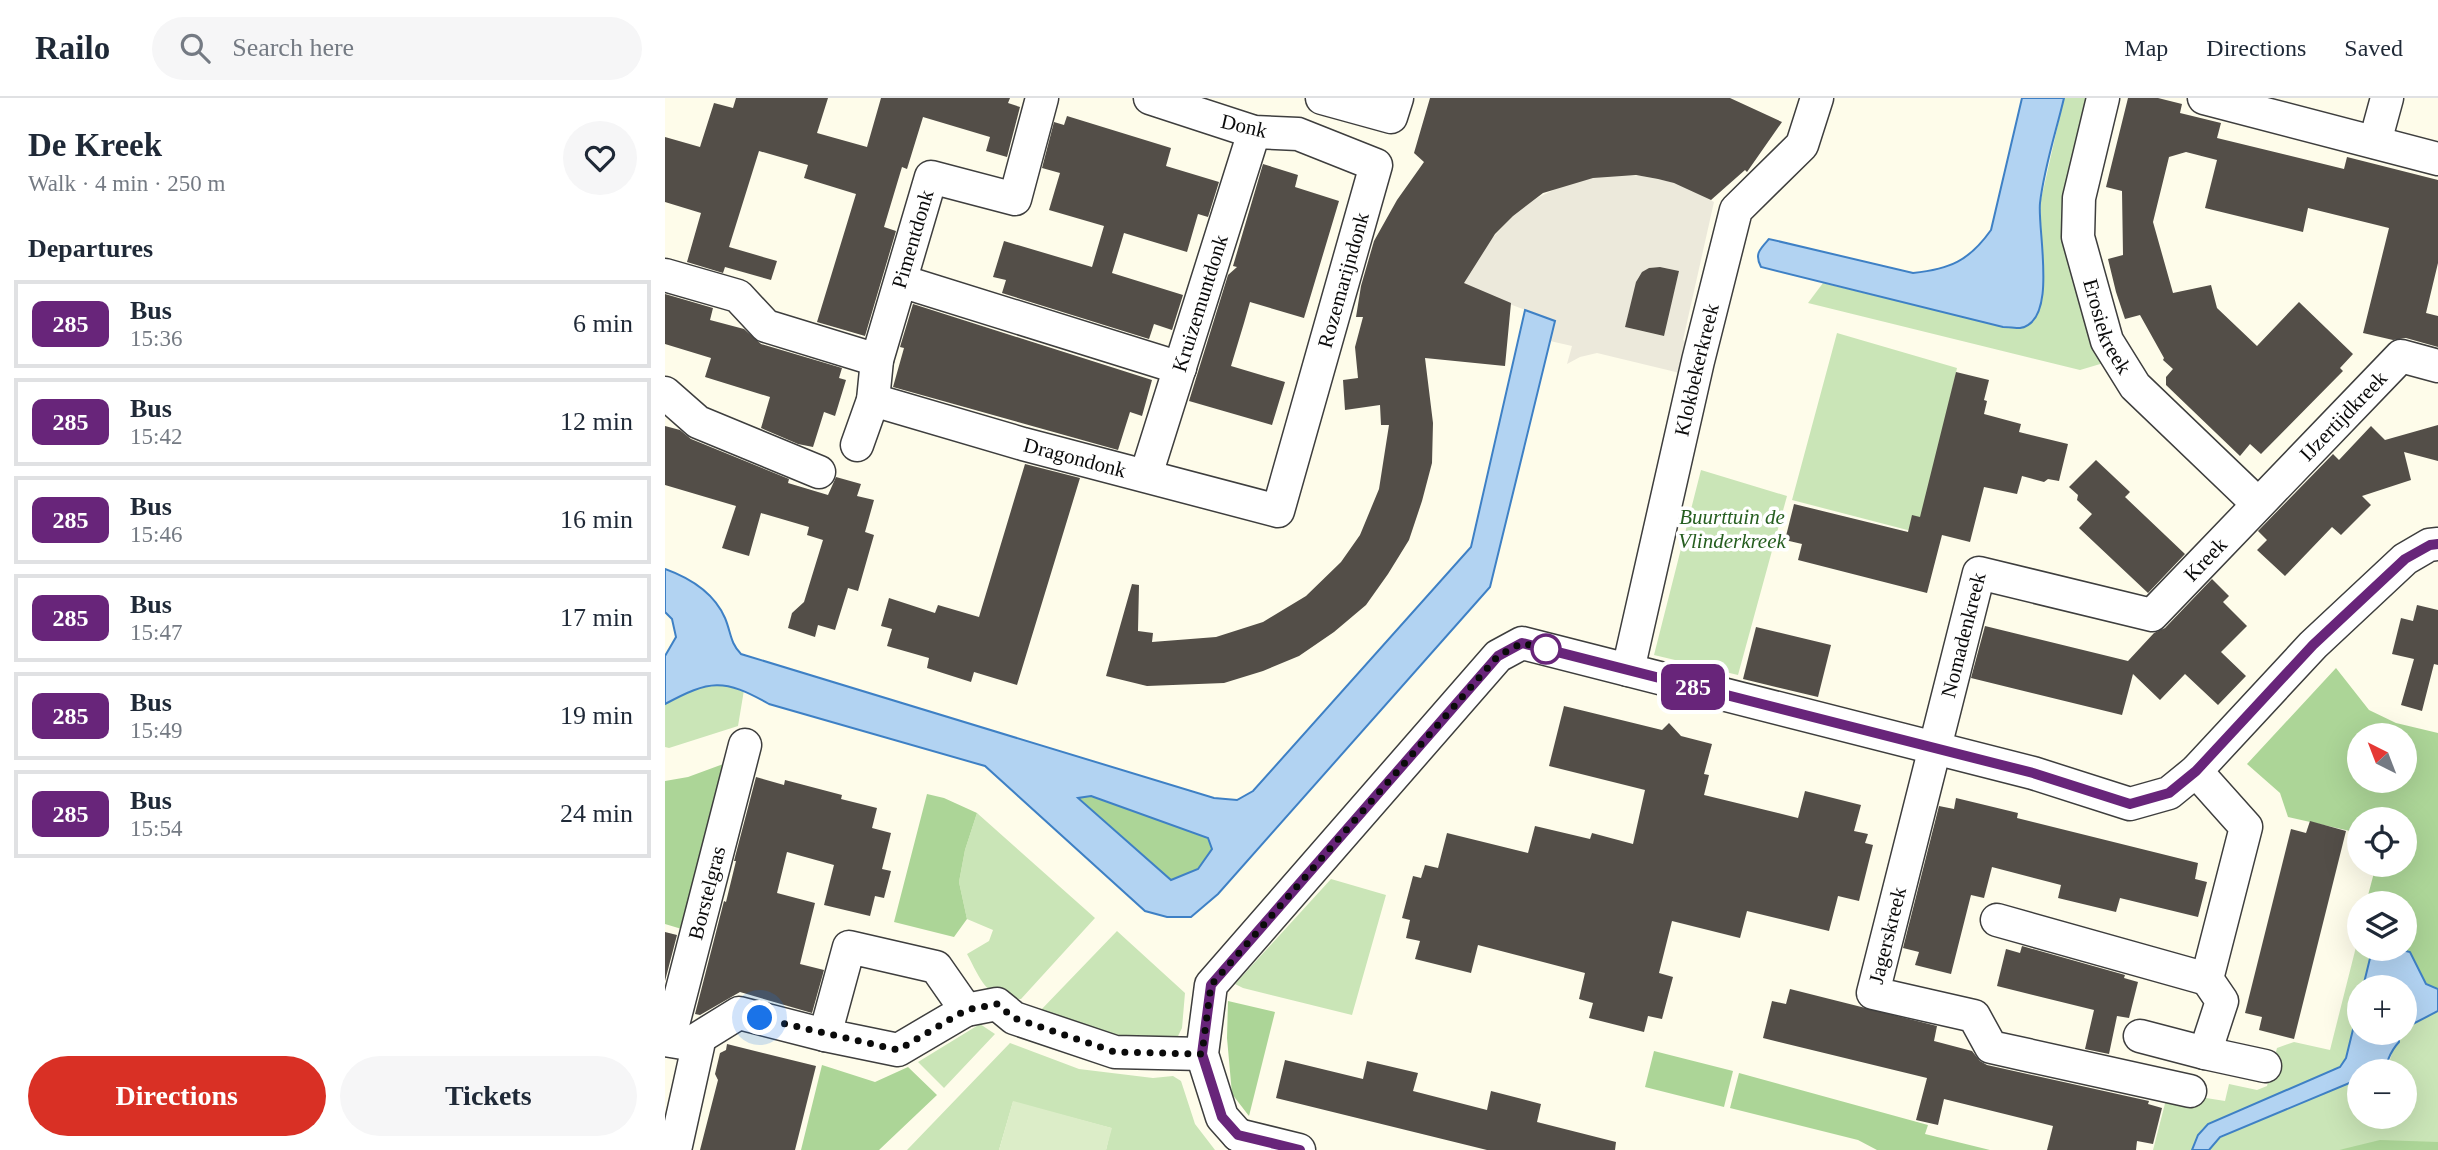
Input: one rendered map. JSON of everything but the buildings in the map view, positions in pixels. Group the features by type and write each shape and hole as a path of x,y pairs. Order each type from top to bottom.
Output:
{"street":[{"name":"Pimentdonk","path":"857,445 873,400 877,360 931,177 1015,199 1042,98"},
{"name":"Donk","path":"1150,98 1254,132 1299,134"},
{"path":"1299,134 1311,98"},
{"path":"1322,98 1391,117 1398,98"},
{"name":"Klokbekerkreek","path":"1628,670 1698,361 1736,210 1802,145 1817,98"},
{"name":"Erosiekreek","path":"2103,98 2078,198 2078,237 2106,341 2135,386 2258,504"},
{"path":"2204,98 2438,159"},
{"path":"2375,142 2387,98"},
{"name":"Kruizemuntdonk","path":"1146,475 1254,132"},
{"name":"Rozemarijndonk","path":"1278,511 1375,165 1299,134"},
{"path":"665,275 738,296 766,326 877,360"},
{"path":"901,281 1180,368"},
{"name":"IJzertijdkreek","path":"2258,504 2401,356 2438,366"},
{"path":"665,393 698,422 819,472"},
{"name":"Dragondonk","path":"873,400 1023,444 1278,511"},
{"name":"Kreek","path":"2152,615 2258,504"},
{"path":"1299,1150 1236,1142 1222,1117 1202,1054 1211,985 1498,656 1522,643 2033,773 2130,804 2169,793 2196,771 2313,645 2405,559 2430,545 2438,544"},
{"name":"Nomadenkreek","path":"1934,748 1979,573 2152,615"},
{"name":"Borstelgras","path":"674,1041 745,745"},
{"name":"Jagerskreek","path":"1934,748 1873,993 1974,1016 1991,1047 2190,1091"},
{"path":"2196,771 2246,827 2207,979"},
{"path":"1997,920 2207,979 2222,1001 2204,1053"},
{"path":"825,1035 849,947 936,967 966,1010"},
{"path":"674,1041 739,1013 898,1050 966,1010 997,1004 1014,1018 1115,1052 1202,1054"},
{"path":"2140,1036 2265,1066"},
{"path":"674,1041 698,1046 674,1109 675,1150"}],"green space":[{"path":"2064,98 2091,98 2066,198 2107,362 2080,370 1808,303 1823,283 2003,327 2044,280 2040,204"},
{"path":"1837,333 1957,368 1919,533 1792,500"},
{"name":"Buurttuin de Vlinderkreek","path":"1701,470 1787,496 1738,675 1654,655"},
{"path":"2336,668 2369,710 2396,723 2347,723 2347,793 2417,793 2417,728 2438,733 2438,989 2426,984 2414,961 2417,961 2417,891 2369,891 2373,877 2417,877 2417,807 2347,807 2347,830 2288,817 2280,793 2247,764"},
{"path":"712,683 744,690 738,726 665,747 665,704 686,692"},
{"path":"726,763 685,930 665,924 665,781 688,777"},
{"path":"927,794 944,798 977,813 965,850 959,882 967,919 954,937 894,922"},
{"path":"1091,796 1208,838 1213,849 1198,869 1171,880 1077,798"},
{"path":"977,813 1095,918 1021,999 1000,996 987,987 967,954 989,941 993,930 967,919 959,882 965,850"},
{"path":"1331,879 1386,895 1352,1015 1235,984"},
{"path":"1117,931 1185,993 1182,1028 1178,1036 1133,1043 1039,1012"},
{"path":"2352,961 2369,961 2366,975 2349,975"},
{"path":"2347,983 2347,1045 2350,1045 2340,1067 2209,1124 2202,1129 2192,1150 2153,1150 2168,1092 2225,1101 2229,1084 2257,1090 2267,1086 2277,1048 2294,1042 2330,1050"},
{"path":"1228,1001 1275,1012 1249,1116 1232,1094 1227,1038"},
{"path":"2438,1011 2438,1142 2339,1150 2209,1150 2220,1137 2347,1084 2347,1129 2417,1129 2417,1059 2390,1059 2394,1045 2417,1045 2417,1022"},
{"path":"980,1024 995,1034 944,1088 918,1062"},
{"path":"1010,1043 1079,1069 1153,1078 1173,1076 1181,1081 1195,1124 1215,1150 1106,1150 1111,1128 1013,1102 999,1150 907,1150"},
{"path":"1654,1051 1733,1071 1724,1107 1645,1087"},
{"path":"822,1065 875,1082 908,1067 937,1095 879,1150 801,1150"},
{"path":"1739,1073 1928,1125 1925,1134 1990,1150 1877,1150 1858,1140 1730,1108"},
{"path":"1013,1101 1112,1128 1106,1150 999,1150"},
{"path":"2380,1140 2438,1142 2438,1150 2339,1150"}],"shaded area":[{"path":"1642,176 1685,186 1714,202 1683,340 1689,342 1684,374 1597,353 1567,364 1572,346 1550,341 1555,321 1459,285 1487,244 1516,212 1560,187 1591,178","holes":["1649,268 1679,271 1663,336 1625,327 1638,278"]}],"water":[{"path":"2022,98 2064,98 2040,203 2043,293 2039,310 2032,322 2020,328 2003,327 1761,267 1758,255 1769,239 1913,273 1958,262 1975,249 1991,230"},
{"path":"1525,310 1555,321 1490,587 1218,894 1191,917 1167,917 1145,911 985,766 769,704 728,686 717,685 694,690 665,704 665,656 676,637 672,619 665,612 665,569 692,582 715,601 741,654 1214,798 1237,800 1253,791 1471,547","holes":["1091,796 1208,838 1212,849 1198,869 1171,880 1078,798"]},
{"path":"2369,961 2414,961 2426,984 2438,989 2438,1011 2417,1022 2417,975 2366,975"},
{"path":"2349,1045 2396,1045 2388,1059 2347,1059 2347,1084 2220,1137 2209,1150 2192,1150 2198,1135 2208,1124 2340,1067"}],"bus line":[{"name":"285","path":"1300,1150 1238,1135 1222,1117 1202,1054 1211,985 1498,656 1522,643 2033,773 2130,804 2169,793 2196,771 2313,645 2405,559 2430,545 2438,544"}],"route":[{"path":"760,1018 898,1050 966,1010 997,1004 1014,1018 1115,1052 1202,1054 1211,985 1498,656 1522,643 1546,649"}]}
